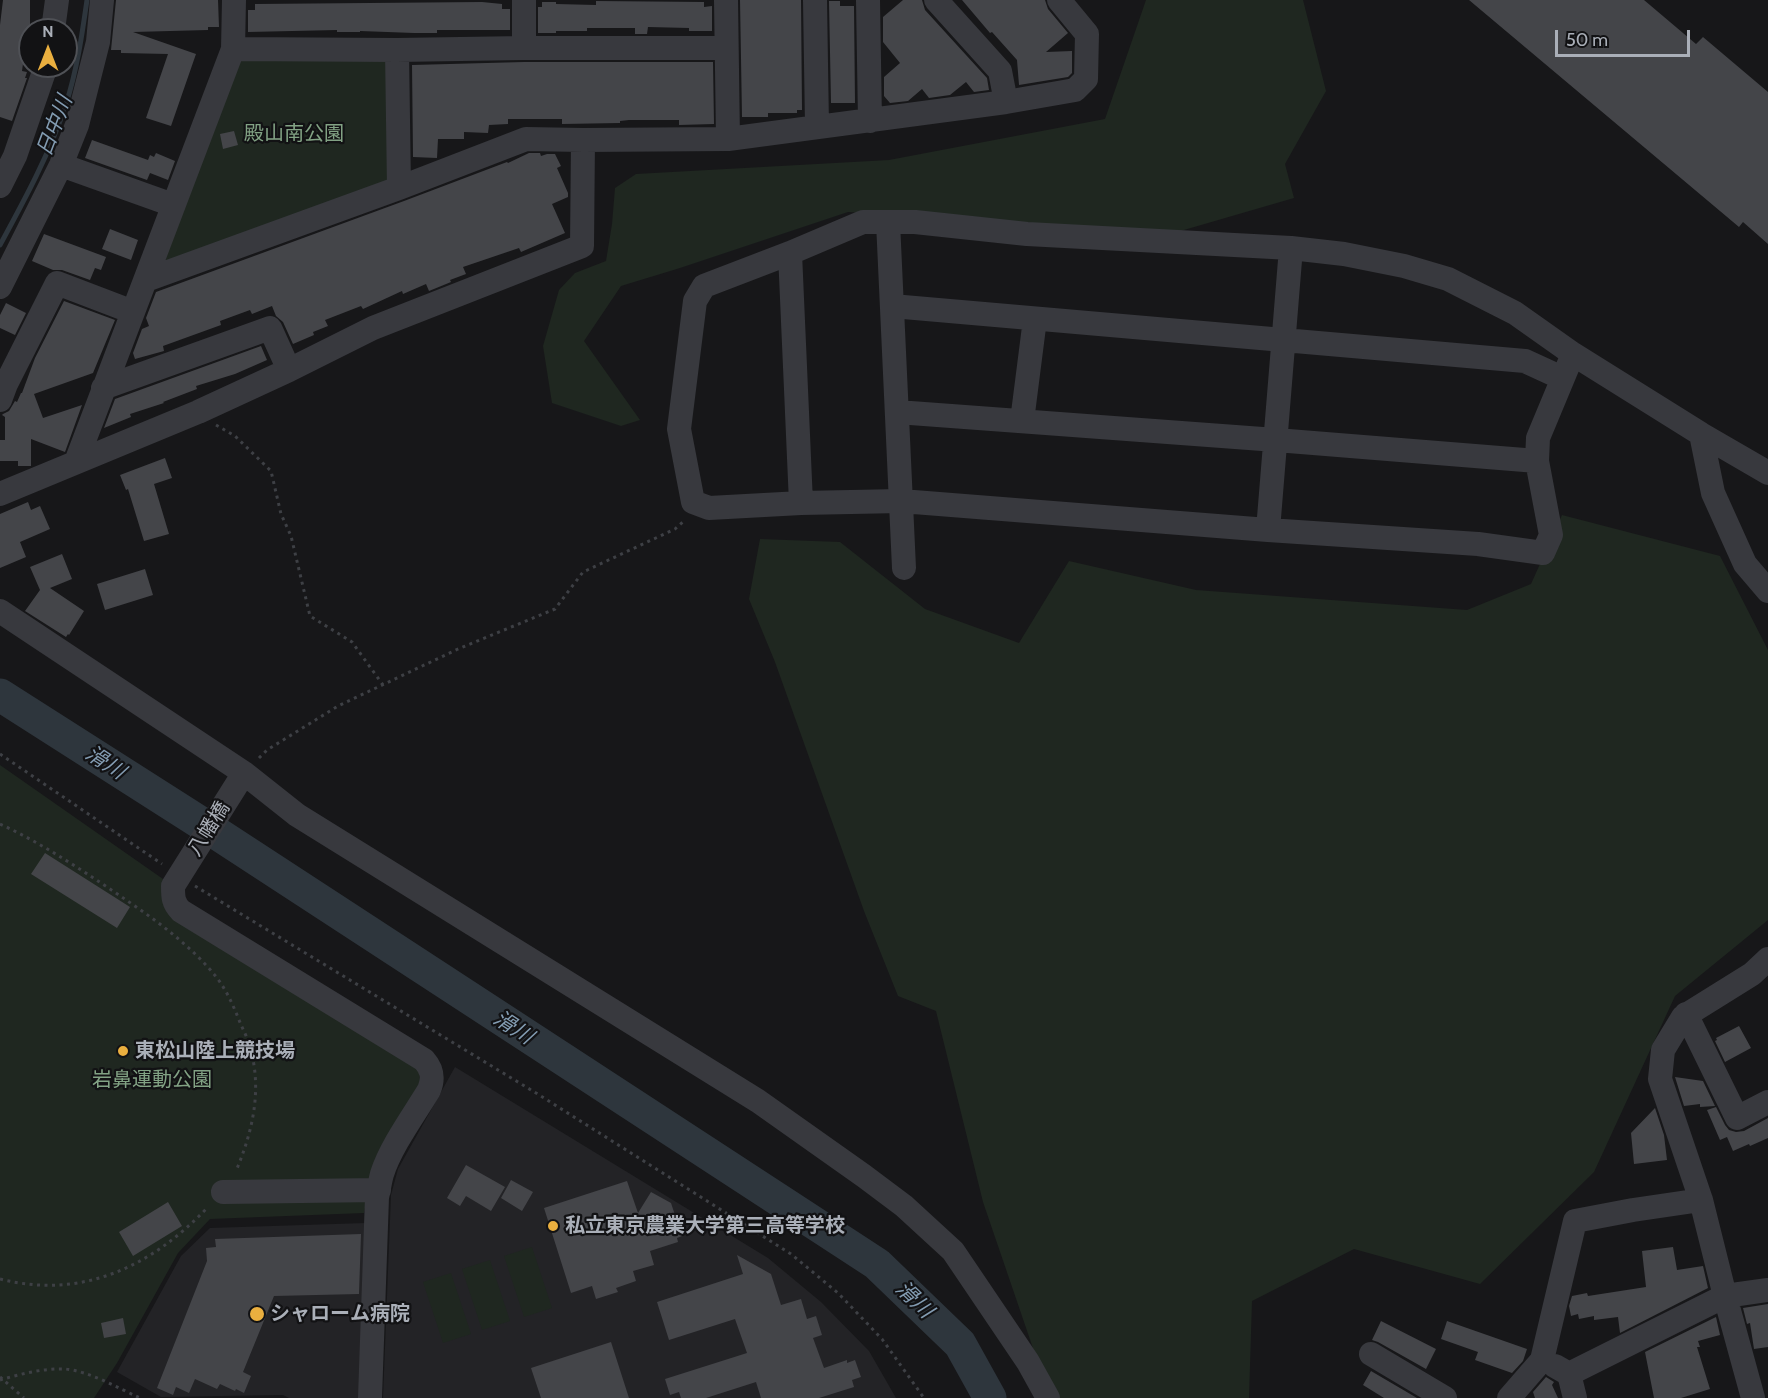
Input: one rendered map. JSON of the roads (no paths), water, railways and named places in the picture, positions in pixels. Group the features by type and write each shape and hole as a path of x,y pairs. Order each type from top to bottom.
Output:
{"street":[{"path":"55,18 57,0"},
{"path":"0,287 61,165 77,125 98,42 102,0"},
{"path":"76,462 233,49 234,0"},
{"path":"524,0 524,48"},
{"path":"726,0 728,139"},
{"path":"815,0 817,126"},
{"path":"868,0 870,121"},
{"path":"936,0 1000,71 1006,102"},
{"path":"146,280 526,139 728,139 1006,102 1076,90 1086,79 1087,34 1059,0"},
{"path":"233,49 726,48"},
{"path":"397,50 399,188"},
{"path":"0,186 15,156 9,142 40,78"},
{"path":"0,494 198,412 373,328 582,246 583,140"},
{"path":"61,165 173,205"},
{"path":"1573,354 1538,438 1537,461 1551,535 1543,553 1478,544 901,501 710,508 693,502 679,429 695,301 704,286 863,222 915,222 1027,234 1291,248 1344,254 1404,266 1448,279 1515,313 1573,354 1768,473"},
{"path":"888,222 904,568"},
{"path":"1268,530 1291,248"},
{"path":"790,253 801,503"},
{"path":"0,400 57,283 133,312"},
{"path":"892,306 1525,361 1562,378"},
{"path":"1022,421 1035,319"},
{"path":"103,388 270,328 289,370"},
{"path":"897,412 1537,461"},
{"path":"1701,434 1713,492 1745,564 1768,591"},
{"path":"0,610 240,780 758,1101 888,1194 954,1251 1028,1362 1048,1398"},
{"name":"八幡橋","path":"240,780 173,886 175,905 181,911 424,1060 430,1067 432,1083 392,1152 382,1173 379,1190"},
{"path":"1753,1398 1701,1200 1660,1079 1663,1050 1683,1017 1752,974 1765,970"},
{"path":"1686,1014 1737,1118 1768,1102"},
{"path":"223,1192 336,1181 379,1190 370,1398"},
{"path":"1509,1398 1542,1360 1575,1221 1701,1200"},
{"path":"1569,1374 1725,1296 1768,1290"},
{"path":"1371,1354 1445,1398"},
{"path":"1542,1360 1569,1374 1575,1398"}],"waterway":[{"name":"日中川","path":"0,245 36,176 60,122 76,65 87,0"},
{"name":"滑川","path":"0,695 218,834 877,1264 960,1344 990,1398"}],"place":[{"name":"東松山陸上競技場","path":"123,1051"},
{"name":"私立東京農業大学第三高等学校","path":"553,1226"},
{"name":"シャローム病院","path":"257,1314"}],"park label":[{"name":"殿山南公園","path":"294,134"},
{"name":"岩鼻運動公園","path":"152,1080"}]}
